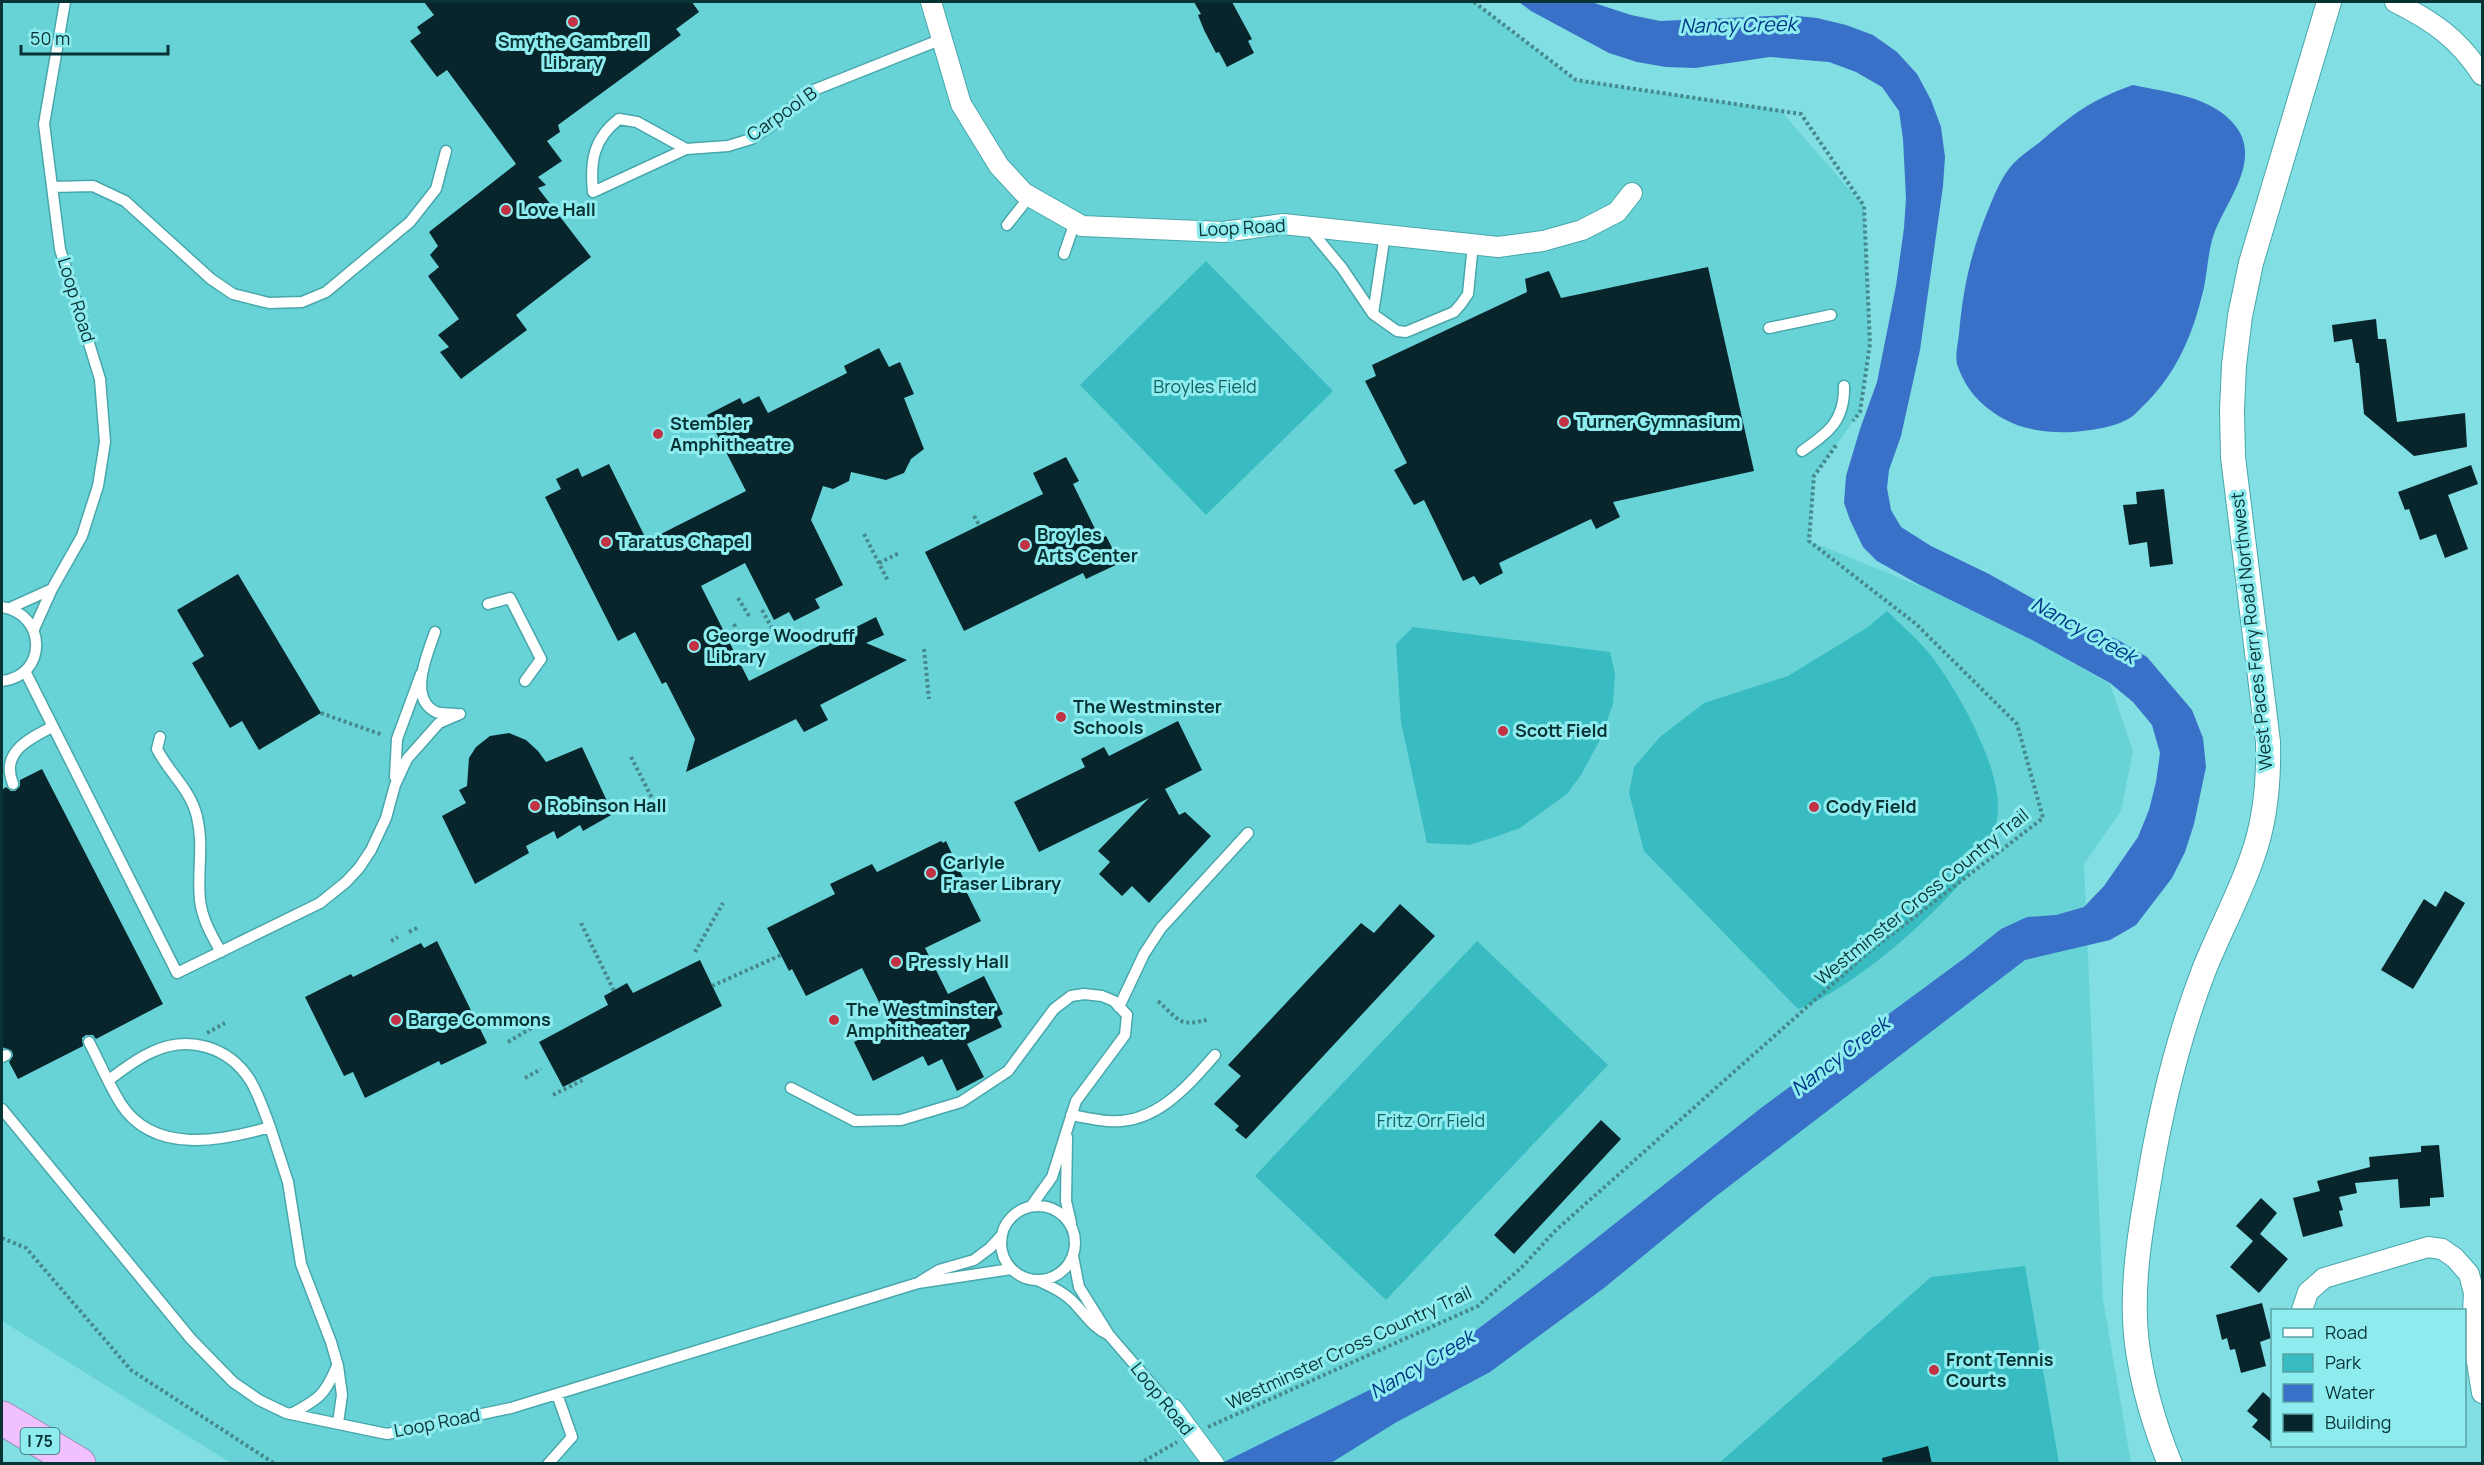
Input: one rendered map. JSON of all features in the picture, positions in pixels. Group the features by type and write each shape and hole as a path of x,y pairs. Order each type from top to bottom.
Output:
{"highway":[{"name":"I 75","path":"2,1418 79,1464"}],"street":[{"name":"Loop Road","path":"931,2 961,104 999,166 1030,196 1082,226 1223,232 1284,224 1498,247 1543,241 1582,230 1617,212 1632,192"},
{"name":"West Paces Ferry Road Northwest","path":"2170,1464 2150,1409 2137,1349 2135,1281 2141,1227 2156,1135 2178,1047 2204,971 2253,857 2266,805 2269,774 2268,742 2233,457 2234,365 2240,316 2251,263 2329,2"},
{"path":"2396,2 2429,19 2455,40 2482,75"},
{"path":"2303,1309 2308,1292 2324,1278 2427,1247 2442,1249 2455,1258 2469,1274 2474,1293 2468,1332 2482,1393"},
{"name":"Loop Road","path":"1173,1409 1211,1460"}],"lane":[{"name":"Loop Road","path":"34,629 52,589 82,536 98,486 105,442 100,380 60,249 44,124 65,2"},
{"name":"Carpool B","path":"686,149 637,122 619,119 606,129 592,158 593,192 686,149 728,146 751,139 772,125 809,92 942,39"},
{"path":"52,187 93,186 125,201 211,279 233,294 269,303 302,302 326,292 410,222 436,189 446,151"},
{"path":"1006,225 1030,196"},
{"path":"1064,254 1075,222"},
{"path":"1307,226 1342,268 1373,314 1397,332 1406,332 1454,312 1468,294 1473,244"},
{"path":"1373,314 1385,234"},
{"path":"1769,328 1831,315"},
{"path":"1802,451 1833,427 1844,403 1844,386"},
{"path":"6,607 52,589"},
{"path":"488,604 510,598 540,659 525,681"},
{"path":"2,681 17,677 25,671 36,651 34,629 28,620 6,607"},
{"path":"395,785 397,739 435,632"},
{"path":"25,671 177,974 320,903 359,868 371,850 386,818 395,785 407,759 439,723 460,714 437,713 428,705 422,693 421,674"},
{"path":"13,784 7,768 10,756 16,747 52,727"},
{"path":"160,737 157,749 165,765 192,799 197,815 201,832 200,903 210,933 221,952"},
{"path":"1119,1007 1144,954 1161,928 1248,832"},
{"path":"791,1088 855,1121 901,1120 961,1102 1008,1071 1054,1009 1071,996 1084,994 1102,996 1114,1001 1127,1015 1125,1035 1076,1101 1071,1115 1067,1128 1052,1177 1032,1205 1012,1215 1002,1235 1001,1247 1004,1259 1011,1269 1036,1280 1048,1279 1058,1274 1067,1267 1073,1256 1075,1237 1066,1201 1067,1128"},
{"path":"89,1042 122,1105 133,1119 153,1130 172,1138 208,1142 270,1127"},
{"path":"109,1080 152,1051 192,1043 214,1049 233,1060 249,1079 270,1127 288,1182 301,1264 338,1366 342,1395 338,1423"},
{"path":"1071,1115 1110,1122 1138,1119 1161,1107 1187,1087 1215,1055"},
{"name":"Loop Road","path":"2,1109 191,1339 232,1382 259,1400 291,1413 387,1434 511,1408 918,1283 1011,1269"},
{"path":"1032,1205 1056,1210 1066,1217 1072,1228"},
{"name":"Loop Road","path":"918,1283 939,1270 974,1260 1002,1235"},
{"name":"Loop Road","path":"1073,1256 1079,1287 1109,1335 1173,1409"},
{"name":"Loop Road","path":"1036,1280 1057,1289 1076,1304 1096,1329 1109,1335"},
{"path":"291,1413 311,1404 327,1390 338,1366"},
{"path":"548,1464 572,1437 557,1394"}],"path":[{"path":"1474,2 1576,80 1801,114 1864,206 1870,345 1860,412 1847,431"},
{"name":"Westminster Cross Country Trail","path":"1139,1464 1192,1434 1478,1306 1515,1274 1555,1231 1870,951 2043,818 2017,724 1916,624 1809,541 1814,476 1840,440"},
{"path":"974,516 979,525"},
{"path":"864,534 888,581"},
{"path":"879,563 899,553"},
{"path":"738,598 749,616"},
{"path":"762,610 773,630"},
{"path":"734,624 744,646"},
{"path":"924,649 929,699"},
{"path":"321,713 383,735"},
{"path":"630,757 652,798"},
{"path":"695,952 723,903"},
{"path":"581,923 614,991"},
{"path":"409,932 418,927"},
{"path":"391,941 398,937"},
{"path":"712,986 781,955"},
{"path":"1158,1001 1180,1021 1189,1024 1210,1019"},
{"path":"508,1042 536,1026"},
{"path":"525,1078 541,1070"},
{"path":"554,1095 583,1080 582,1077"},
{"path":"2,1238 26,1248 132,1370 275,1464"},
{"path":"584,1464 605,1464"}],"shaded area":[{"name":"The Westminster Schools","path":"2,2 1474,2 1576,80 1780,110 1864,206 1870,344 1860,412 1814,476 1809,541 1932,591 2032,640 2110,684 2133,751 2121,811 2084,864 2103,1299 2131,1463 231,1463 2,1321"}],"green space":[{"name":"Broyles Field","path":"1206,261 1333,391 1206,515 1080,385"},
{"name":"Cody Field","path":"1887,611 1932,657 1955,691 1979,736 1995,783 1998,805 1996,823 1973,867 1929,916 1892,950 1860,974 1827,995 1798,1009 1644,851 1629,793 1634,767 1660,737 1704,703 1788,676 1868,627"},
{"name":"Scott Field","path":"1413,627 1610,652 1615,674 1613,704 1600,740 1581,775 1567,794 1520,828 1469,845 1427,843 1401,722 1396,644"},
{"name":"Fritz Orr Field","path":"1477,941 1608,1065 1386,1300 1255,1176"},
{"name":"Front Tennis Courts","path":"2025,1266 2059,1463 1718,1464 1931,1277"}],"water":[{"name":"Nancy Creek","path":"1519,2 1591,2 1631,15 1660,21 1788,15 1817,18 1873,35 1897,52 1917,74 1931,100 1941,127 1945,157 1920,350 1901,436 1889,470 1887,488 1891,510 1901,527 1931,546 1989,574 2071,620 2118,640 2147,657 2192,710 2203,738 2206,767 2194,824 2185,852 2172,878 2136,925 2110,940 2025,960 1715,1197 1604,1288 1490,1372 1395,1423 1331,1463 1220,1464 1450,1350 1560,1267 1761,1108 2001,929 2027,917 2056,915 2084,907 2104,886 2138,837 2149,810 2156,782 2160,753 2152,725 2133,702 2110,683 2032,640 1918,584 1877,561 1863,547 1850,520 1844,503 1846,476 1877,382 1896,286 1904,228 1906,198 1899,111 1882,87 1856,72 1829,62 1770,57 1695,68 1666,67 1637,62 1609,53 1531,11"},
{"path":"2133,85 2203,102 2227,117 2237,128 2244,142 2243,170 2212,240 2205,284 2197,314 2186,344 2172,371 2153,396 2130,418 2110,426 2073,432 2043,431 2023,427 1988,409 1970,389 1957,364 1956,353 1963,301 1977,239 1999,185 2016,161 2084,108"}],"building":[{"name":"Love Hall","path":"424,2 692,2 699,12 676,29 681,35 558,125 560,132 547,141 562,161 538,177 546,185 538,188 591,257 516,315 527,330 461,379 440,352 449,347 438,335 459,319 428,276 439,267 430,255 438,246 429,232 516,164 447,70 437,77 410,41 421,33 417,27 434,15"},
{"path":"1194,2 1232,2 1252,39 1248,41 1254,53 1227,67 1219,52 1216,53 1204,30 1198,15 1201,14"},
{"name":"Turner Gymnasium","path":"1708,267 1754,471 1613,502 1620,517 1596,529 1591,519 1499,563 1503,573 1480,585 1474,576 1463,581 1424,500 1414,505 1394,470 1407,463 1365,381 1376,376 1372,365 1527,292 1525,279 1549,271 1561,298"},
{"path":"2376,319 2378,339 2386,339 2397,422 2465,413 2467,447 2414,456 2364,414 2359,363 2356,363 2352,339 2334,342 2332,325"},
{"path":"879,348 889,367 900,362 914,394 904,398 924,449 911,459 904,473 886,480 851,472 849,481 833,489 823,486 811,520 843,585 815,599 820,608 794,621 789,612 774,620 745,563 701,586 749,681 876,617 884,635 866,643 907,660 820,705 828,720 804,732 796,719 686,772 695,739 666,682 662,684 635,632 618,641 545,497 561,489 556,479 578,468 582,477 609,464 647,541 746,491 707,415 740,398 743,404 759,396 768,413 847,373 844,366"},
{"name":"Broyles Arts Center","path":"1066,457 1079,481 1073,484 1100,539 1106,536 1120,563 1086,579 1083,573 964,631 925,552 1043,494 1033,473"},
{"path":"2471,465 2478,484 2448,495 2468,549 2445,558 2436,534 2420,540 2409,509 2405,510 2398,492"},
{"path":"2164,489 2173,564 2150,567 2147,542 2129,545 2123,505 2137,504 2136,492"},
{"path":"238,574 321,713 259,750 242,721 230,728 192,663 204,656 177,610"},
{"path":"1178,721 1202,770 1165,789 1179,815 1185,812 1211,836 1149,903 1132,886 1122,896 1099,874 1110,862 1098,851 1149,798 1039,852 1014,802 1085,767 1081,759 1104,747 1109,756"},
{"name":"Robinson Hall","path":"509,733 526,740 546,762 582,747 613,814 583,831 580,825 557,839 554,831 526,846 529,853 475,884 442,816 466,803 459,790 467,786 469,758 476,747 490,736"},
{"path":"42,769 163,1004 96,1039 93,1035 86,1035 82,1038 83,1046 18,1079 9,1062 13,1056 12,1051 2,1047 2,790 6,787 15,791 20,786 20,780"},
{"name":"Pressly Hall","path":"941,841 943,843 946,841 965,882 962,883 981,921 925,948 948,994 984,976 1003,1014 997,1017 1002,1027 967,1044 984,1077 957,1091 942,1059 928,1066 923,1056 873,1081 854,1042 890,1024 862,968 806,996 792,969 789,971 767,928 835,894 830,884 872,864 877,872"},
{"path":"2445,891 2465,903 2413,989 2381,970 2424,899 2436,907"},
{"path":"1400,904 1435,936 1246,1139 1235,1130 1239,1126 1214,1104 1241,1076 1228,1065 1361,923 1374,933"},
{"name":"Barge Commons","path":"437,941 487,1043 441,1065 439,1061 365,1098 353,1072 344,1076 305,997 351,974 353,977 421,943 424,948"},
{"path":"700,960 722,1006 563,1087 539,1042 608,1005 604,996 627,983 633,993"},
{"path":"1601,1120 1621,1139 1514,1254 1494,1235"},
{"path":"2439,1145 2444,1197 2430,1198 2430,1206 2400,1208 2398,1179 2355,1183 2357,1193 2339,1197 2343,1210 2339,1211 2343,1226 2303,1237 2293,1198 2320,1191 2317,1181 2370,1167 2369,1157 2421,1152 2421,1146"},
{"path":"2261,1198 2277,1213 2260,1234 2288,1259 2259,1293 2230,1267 2253,1241 2236,1226"},
{"path":"2262,1303 2271,1338 2260,1342 2266,1366 2241,1373 2235,1349 2230,1350 2227,1338 2222,1340 2216,1315"},
{"path":"2263,1392 2271,1399 2271,1442 2252,1427 2258,1420 2247,1411"},
{"path":"1928,1446 1932,1464 1883,1464 1882,1458"}],"place":[{"name":"Smythe Gambrell Library","path":"573,22"},
{"name":"Love Hall","path":"506,210"},
{"name":"Turner Gymnasium","path":"1564,422"},
{"name":"Stembler Amphitheatre","path":"658,434"},
{"name":"Taratus Chapel","path":"606,542"},
{"name":"Broyles Arts Center","path":"1025,545"},
{"name":"George Woodruff Library","path":"694,646"},
{"name":"The Westminster Schools","path":"1061,717"},
{"name":"Scott Field","path":"1503,731"},
{"name":"Robinson Hall","path":"535,806"},
{"name":"Cody Field","path":"1814,807"},
{"name":"Carlyle Fraser Library","path":"931,873"},
{"name":"Pressly Hall","path":"896,962"},
{"name":"Barge Commons","path":"396,1020"},
{"name":"The Westminster Amphitheater","path":"834,1020"},
{"name":"Front Tennis Courts","path":"1934,1370"}]}
